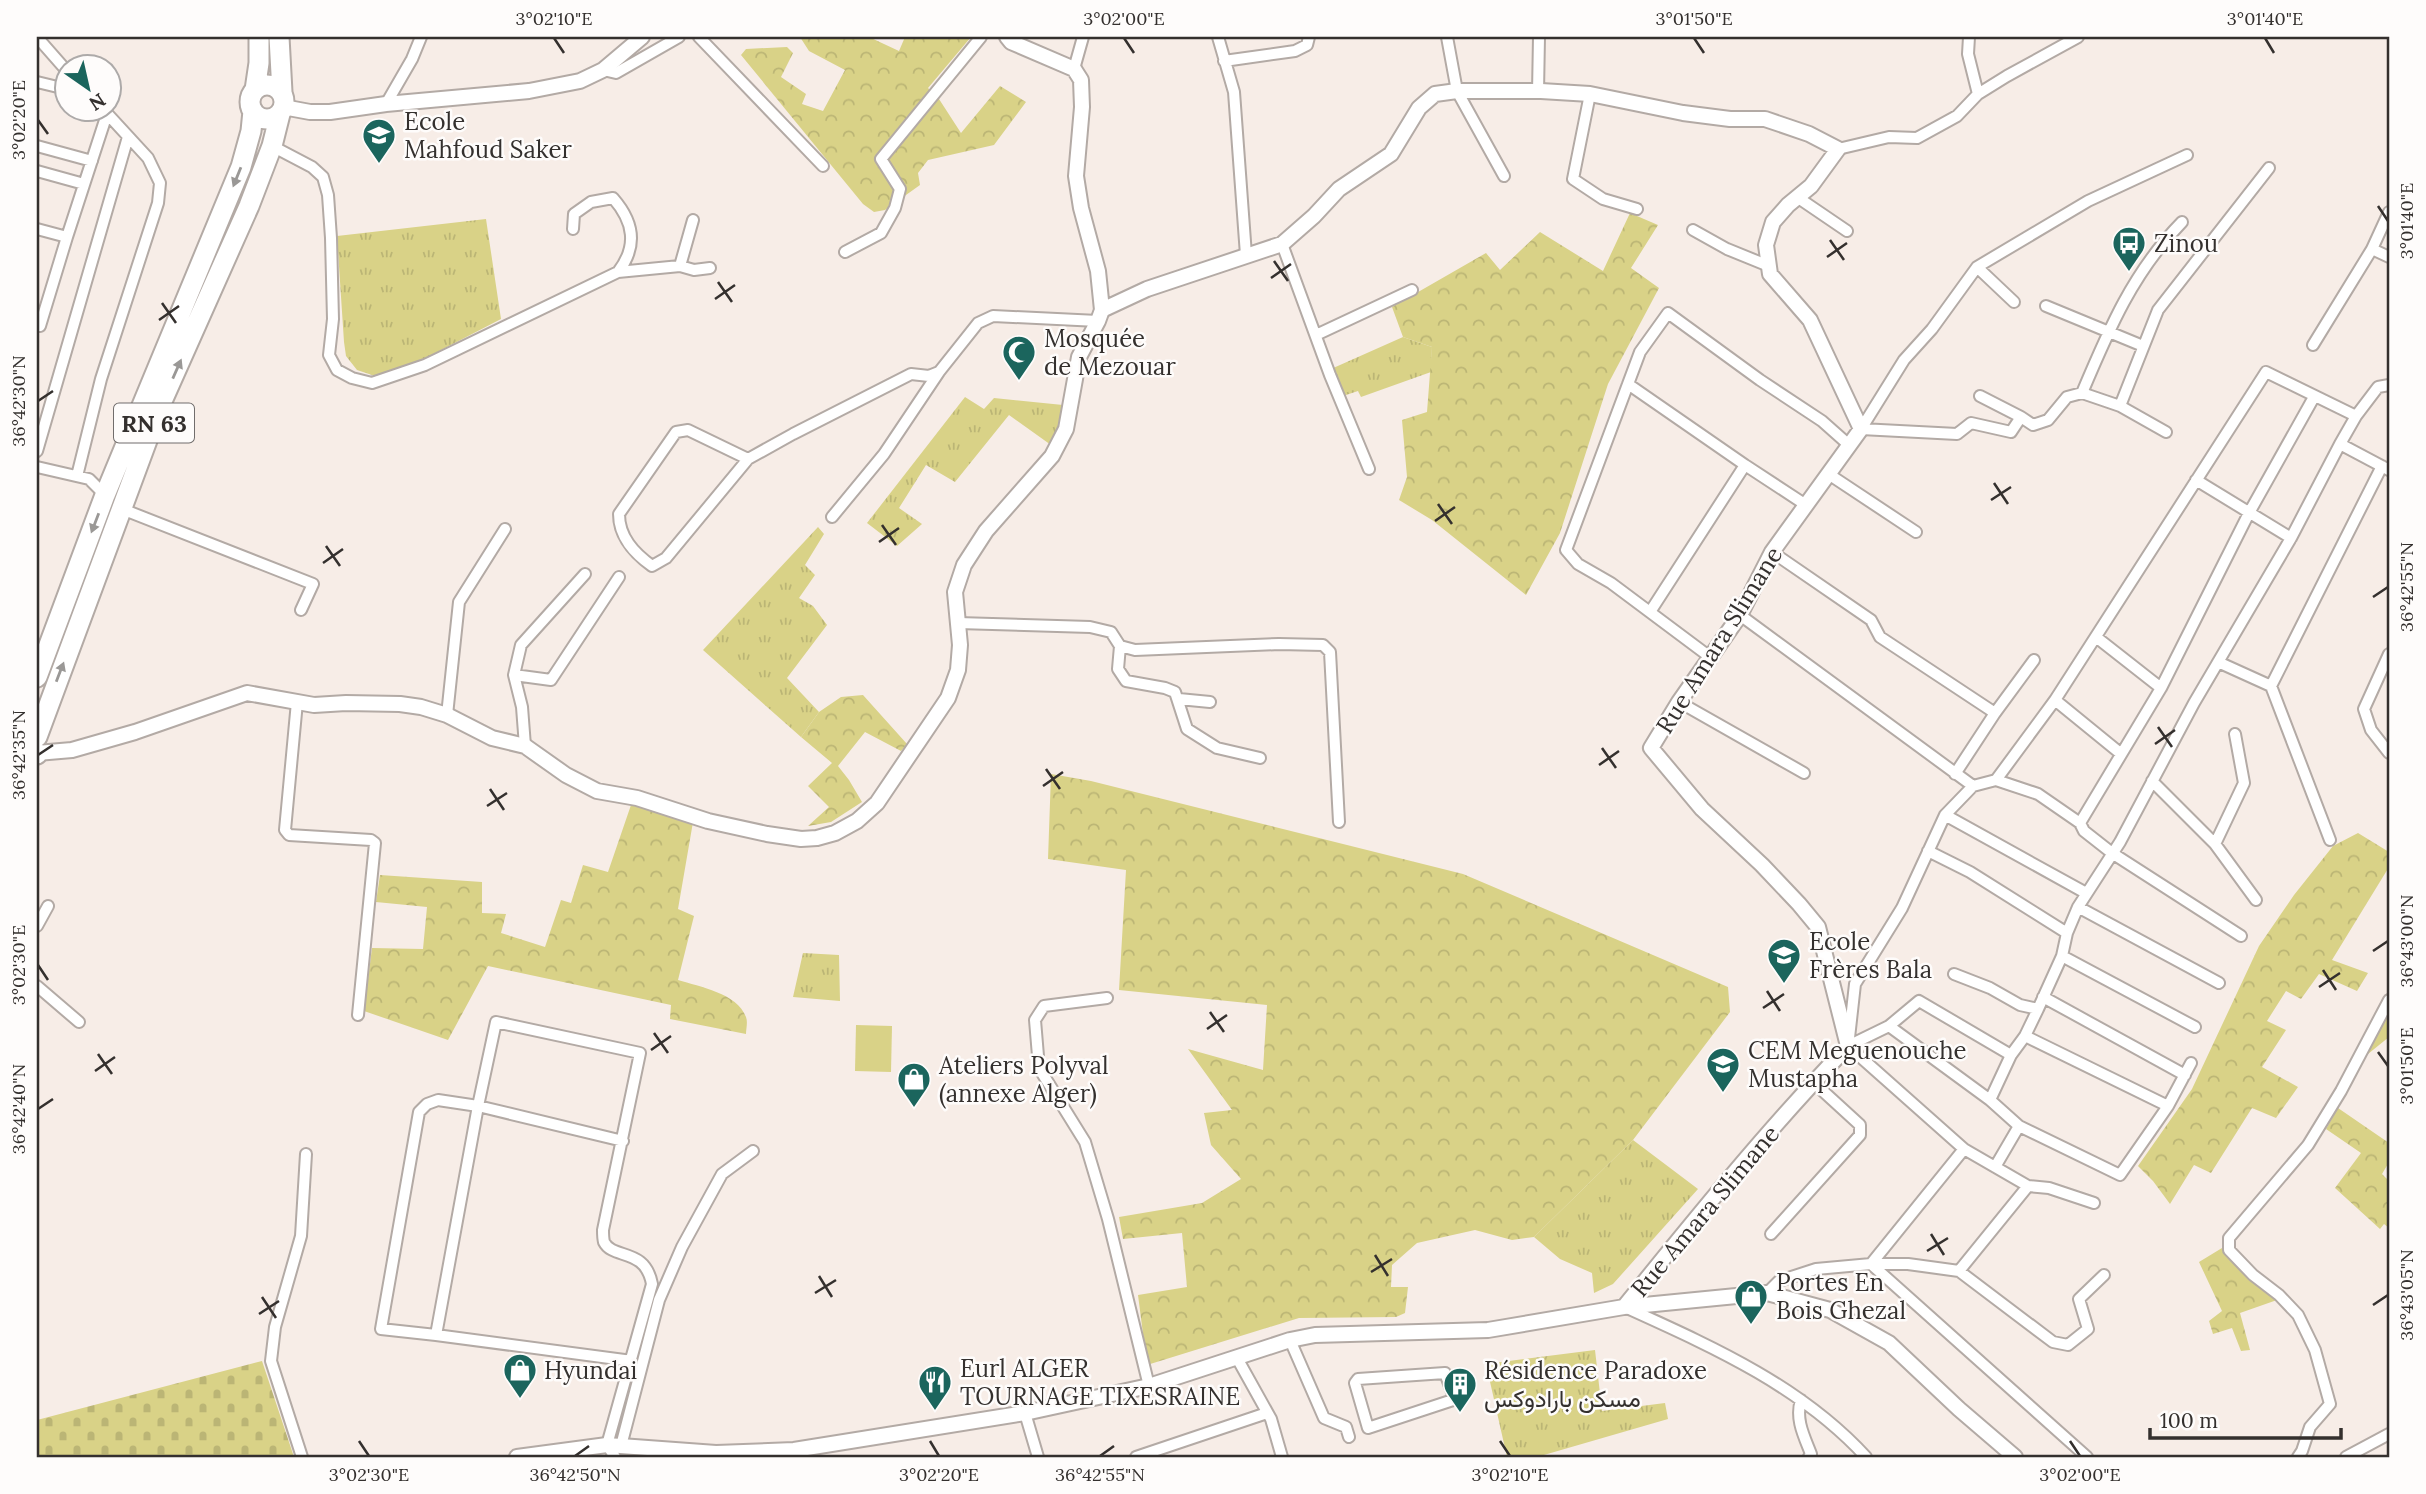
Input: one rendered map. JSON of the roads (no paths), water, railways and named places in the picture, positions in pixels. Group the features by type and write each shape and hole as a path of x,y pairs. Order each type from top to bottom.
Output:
{"highway":[{"name":"RN 63","path":"37,677 106,495 241,167 253,111 250,104 259,64 259,37"},
{"name":"RN 63","path":"37,737 159,408 249,206 272,146 282,104 279,37"},
{"path":"253,111 266,118 282,104 269,85 255,90"}],"street":[{"path":"37,37 52,54"},
{"path":"386,104 412,59 421,37"},
{"path":"282,104 310,112 330,112 386,104 530,91 580,81 603,70 642,37"},
{"path":"603,70 616,73 679,37"},
{"path":"699,37 823,166"},
{"path":"845,252 881,233 895,208 900,189 881,159 981,37"},
{"path":"37,753 72,750 135,732 247,693 314,705 400,704 447,715 492,738 525,746 566,775 597,791 637,798 708,821 801,839 826,835 857,821 877,803 948,698 958,670 960,645 956,592 964,565 986,531 1052,456 1062,438 1079,357 1100,315 1098,271 1081,208 1076,176 1082,107 1081,80 1074,69 1011,42 1007,37"},
{"path":"1074,69 1083,37"},
{"path":"1218,37 1234,92 1246,255"},
{"path":"1224,61 1295,51 1307,45 1309,37"},
{"path":"1447,37 1457,91 1504,176"},
{"path":"1538,92 1539,37"},
{"path":"1969,37 1968,54 1978,94"},
{"path":"1861,429 1810,320 1770,274 1766,245 1773,222 1811,186 1838,149 1889,136 1917,138 1957,116 1978,94 2078,37"},
{"path":"832,517 884,454 939,372 978,323 993,316 1100,315 1147,289 1282,244 1339,189 1391,154 1419,108 1434,94 1457,91 1590,94 1683,113 1730,119 1765,119 1809,134 1838,149"},
{"path":"1590,94 1573,179 1603,199 1637,209"},
{"path":"37,325 40,326 92,161 101,122"},
{"path":"77,476 102,379 158,203 160,183 148,158 114,122"},
{"path":"37,451 128,137"},
{"path":"37,146 92,161"},
{"path":"272,146 312,166 323,177 328,195 331,238 332,319 329,355 337,370 352,378 372,383 425,365 618,272 680,266 694,270 710,268"},
{"path":"1861,429 1904,360 1932,329 1977,267 2088,201 2188,155"},
{"path":"2120,406 2158,310 2269,168"},
{"path":"37,171 84,184"},
{"path":"1797,197 1847,232"},
{"path":"573,229 574,214 591,202 613,198 623,209 632,230 627,261 618,272"},
{"path":"2314,345 2372,249 2389,212"},
{"path":"680,266 693,219"},
{"path":"2082,393 2138,274 2161,243 2182,222"},
{"path":"37,229 67,237"},
{"path":"1693,230 1727,249 1769,266"},
{"path":"1282,244 1330,375 1369,469"},
{"path":"2372,249 2389,257"},
{"path":"1977,267 2014,302"},
{"path":"1316,335 1412,290"},
{"path":"2046,306 2143,346"},
{"path":"1710,657 1611,583 1578,564 1566,550 1640,352 1668,313 1822,421 1849,444"},
{"path":"748,459 688,430 676,432 619,514 619,527 635,553 652,566 666,558 748,459 911,374 929,376 939,372"},
{"path":"1996,780 2055,700 2266,372 2356,416"},
{"path":"1628,384 1806,505"},
{"path":"1990,1100 2011,1055 2025,1036 2038,1009 2062,956 2067,933 2078,907 2112,853 2218,662 2291,538 2356,416 2378,387 2389,385"},
{"path":"1980,396 2033,425 2048,420 2067,397 2082,393 2120,406 2166,432"},
{"path":"2080,823 2161,688 2249,513 2314,397"},
{"path":"1861,429 1957,434 1971,423 2011,432 2021,417"},
{"name":"Rue Amara Slimane","path":"1625,1307 1813,1082 1848,1046 1818,927 1762,865 1702,809 1651,748 1679,702 1740,615 1772,552 1861,429"},
{"path":"2271,686 2386,468 2340,444"},
{"path":"1650,612 1745,465"},
{"path":"37,467 89,479 106,495"},
{"path":"1830,475 1916,532"},
{"path":"2196,480 2291,538"},
{"path":"122,509 313,584 301,610"},
{"path":"447,715 459,601 505,529"},
{"path":"1772,552 1871,620 1880,637 1995,713"},
{"path":"525,746 522,707 514,674 521,645 585,574"},
{"path":"514,674 551,680 619,577"},
{"path":"1740,615 1973,786"},
{"path":"958,622 1090,627 1111,632 1120,646 1118,669 1126,681 1175,692 1187,729 1217,748 1260,758"},
{"path":"2096,637 2161,688"},
{"path":"1120,646 1135,650 1279,644 1323,645 1331,652 1339,822"},
{"path":"2389,654 2364,709 2371,730 2389,753"},
{"path":"1955,775 1995,713 2034,660"},
{"path":"2218,662 2271,686 2330,840"},
{"path":"1179,699 1210,702"},
{"path":"2055,700 2120,753"},
{"path":"297,702 285,830 289,835 371,840 375,844 358,1015"},
{"path":"1679,702 1804,773"},
{"path":"2215,844 2244,783 2235,734"},
{"path":"1848,1046 1855,984 1902,908 1945,814 1973,786 1996,780 2038,794 2080,823 2084,831 2112,853 2241,936"},
{"path":"2152,781 2215,844 2256,900"},
{"path":"1945,814 2086,893"},
{"path":"1928,851 1970,872 2067,933"},
{"path":"37,926 48,906"},
{"path":"2078,907 2218,983"},
{"path":"2062,956 2195,1027"},
{"path":"1954,974 1990,988 2020,1005 2038,1009"},
{"path":"37,986 79,1022"},
{"path":"2043,997 2185,1075"},
{"path":"1107,998 1044,1006 1035,1020 1039,1068 1085,1142 1108,1219 1149,1386"},
{"path":"2298,1457 2310,1427 2330,1404 2315,1350 2298,1315 2229,1250 2230,1238 2308,1146 2341,1091 2389,1000"},
{"path":"1848,1046 1889,1026 1919,1001 2011,1055"},
{"path":"436,1335 496,1022 640,1053 603,1230 604,1242 610,1248 640,1259 651,1275 652,1284 632,1361 614,1449"},
{"path":"1889,1026 1990,1100 2018,1126 2120,1175 2168,1106 2191,1063"},
{"path":"2025,1036 2168,1106"},
{"path":"1848,1046 1964,1149 2028,1186 2049,1188 2094,1203"},
{"path":"1771,1234 1860,1135 1860,1125 1813,1082"},
{"path":"623,1140 478,1106 438,1100 427,1104 419,1112 382,1329 632,1361"},
{"path":"1996,1167 2018,1126"},
{"path":"1871,1264 1964,1149"},
{"path":"614,1449 659,1300 682,1247 722,1174 753,1151"},
{"path":"302,1457 271,1362 275,1327 301,1236 306,1154"},
{"path":"1959,1271 2028,1186"},
{"path":"1871,1264 2087,1457"},
{"path":"1767,1293 1779,1281 1816,1269 1908,1264 1959,1271 2053,1342 2068,1345 2088,1329 2078,1299 2104,1275"},
{"path":"517,1457 614,1449 795,1454 1025,1413 1149,1386 1290,1340 1315,1335 1488,1330 1625,1307 1767,1293 1830,1310 1889,1343 2015,1457"},
{"path":"1625,1307 1701,1341 1770,1378 1842,1433 1866,1457"},
{"path":"1290,1340 1324,1418 1346,1427 1349,1437"},
{"path":"1237,1358 1271,1419 1282,1457"},
{"path":"1445,1373 1448,1375 1453,1400 1368,1428 1355,1382 1358,1379 1445,1373"},
{"path":"1801,1400 1797,1410 1811,1454 1809,1457"},
{"path":"1025,1413 1038,1457"},
{"path":"1136,1457 1267,1413"},
{"path":"2346,1457 2389,1434"}],"place":[{"name":"Ecole Mahfoud Saker","path":"379,165"},
{"name":"Zinou","path":"2129,273"},
{"name":"Mosquée de Mezouar","path":"1019,382"},
{"name":"Ecole Frères Bala","path":"1784,985"},
{"name":"CEM Meguenouche Mustapha","path":"1723,1094"},
{"name":"Ateliers Polyval (annexe Alger)","path":"914,1109"},
{"name":"Portes En Bois Ghezal","path":"1751,1326"},
{"name":"Hyundai","path":"520,1400"},
{"name":"Eurl ALGER TOURNAGE TIXESRAINE","path":"935,1412"},
{"name":"Résidence Paradoxe مسكن بارادوكس","path":"1460,1414"}]}
